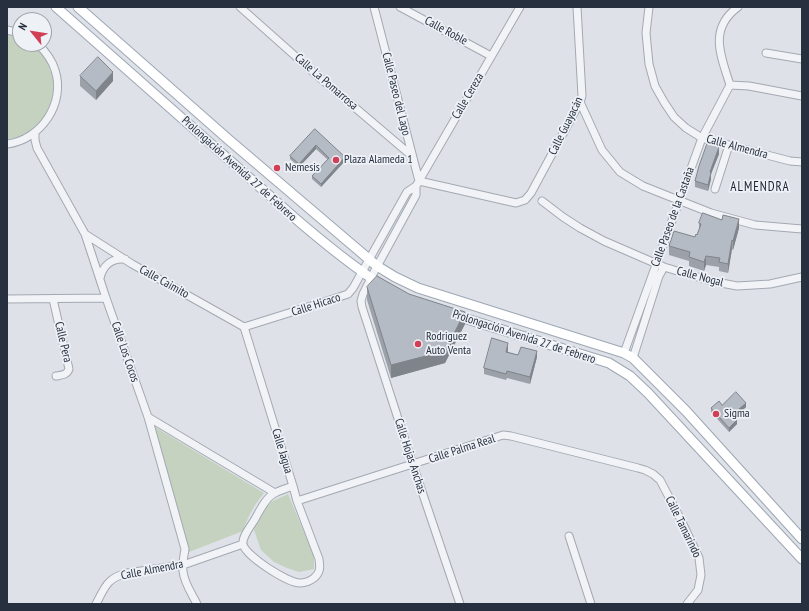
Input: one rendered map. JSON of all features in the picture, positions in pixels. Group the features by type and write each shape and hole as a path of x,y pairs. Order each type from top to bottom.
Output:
{"main road":[{"name":"Prolongación Avenida 27 de Febrero","path":"56,7 328,246 362,272 394,292"},
{"name":"Prolongación Avenida 27 de Febrero","path":"78,7 229,140 377,266 418,288 624,352 633,358 686,411 802,539"},
{"name":"Prolongación Avenida 27 de Febrero","path":"447,312 609,363 630,376 665,411 802,558"}],"street":[{"name":"Calle La Pomarrosa","path":"240,7 312,71 412,156"},
{"name":"Calle Paseo del Lago","path":"374,7 412,156 417,183"},
{"name":"Calle Roble","path":"400,7 491,56"},
{"name":"Calle Cereza","path":"369,259 407,192 417,183 520,7"},
{"name":"Calle Guayacán","path":"417,183 516,203 525,200 532,193 582,96 577,7"},
{"name":"Calle Almendra","path":"649,7 646,33 649,64 655,86 674,117 686,128 702,138 790,161 802,162"},
{"path":"738,7 732,11 724,22 719,41 719,49 730,85 749,86 802,96"},
{"path":"8,145 22,140 35,132 47,120 55,105 58,88 56,71 45,52"},
{"path":"766,53 802,59"},
{"name":"Calle Paseo de la Castaña","path":"624,352 702,138 730,85"},
{"path":"580,102 602,150 620,172 643,186 711,213 755,225 802,229"},
{"name":"Calle Los Cocos","path":"35,132 37,148 85,234 148,417 185,549 182,565"},
{"path":"22,140 37,148"},
{"path":"715,189 729,145"},
{"name":"Calle Cereza","path":"363,294 416,195 417,183"},
{"name":"Calle Nogal","path":"542,201 580,228 604,241 664,267 711,281 737,286 770,284 802,277"},
{"name":"Calle Caimito","path":"85,234 244,327"},
{"path":"100,278 106,265 116,260 126,259"},
{"name":"Calle Hicaco","path":"244,327 327,302 348,294 353,288 369,259"},
{"name":"Calle Paseo de la Castaña","path":"633,358 659,276 664,267"},
{"path":"353,288 363,294"},
{"name":"Calle Hojas Anchas","path":"363,294 361,301 362,308 460,604"},
{"path":"7,299 106,298"},
{"name":"Calle Pera","path":"53,299 69,368 68,372 65,374 56,376"},
{"name":"Calle Jagua","path":"243,544 246,551 253,558 292,581 299,583 305,582 318,574 320,567 319,559 297,501 244,327"},
{"path":"148,417 275,493"},
{"name":"Calle Palma Real","path":"297,501 504,435 638,468 653,474"},
{"name":"Calle Tamarindo","path":"653,474 660,480 700,558 701,575 698,590 687,604"},
{"path":"243,544 244,537 262,506 270,496 293,486"},
{"path":"569,536 591,604"},
{"name":"Calle Almendra","path":"96,604 108,583 112,578 119,575 182,565 243,544"},
{"path":"182,565 184,578 197,604"}],"green space":[{"path":"7,34 12,36 12,52 41,52 47,61 53,79 53,97 46,115 32,130 15,138 7,139"},
{"path":"155,427 264,493 247,520 243,531 189,552"},
{"path":"288,494 314,556 314,569 299,572 274,562 261,550 254,530 264,508 273,501"}],"building":[{"path":"98,57 113,72 96,91 80,76"},
{"name":"Plaza Alameda 1","path":"315,129 345,157 321,184 312,176 329,158 316,145 299,164 290,156"},
{"path":"708,142 719,147 710,172 708,185 695,181"},
{"path":"703,213 722,220 723,215 739,219 733,241 732,240 728,264 719,262 720,258 706,256 704,262 689,257 690,252 669,246 674,231 695,237 701,224 699,223"},
{"name":"Rodriguez Auto Venta","path":"377,276 409,294 465,312 445,351 391,365 367,287"},
{"path":"492,338 508,343 506,352 518,355 521,347 537,351 530,377 507,371 506,374 484,368"},
{"path":"736,392 746,403 732,415 737,420 729,428 711,408 719,401 722,405"}],"place":[{"name":"Plaza Alameda 1","path":"336,160"},
{"name":"Nemesis","path":"277,168"},
{"name":"Rodriguez Auto Venta","path":"418,344"},
{"name":"Sigma","path":"716,414"}],"district":[{"name":"ALMENDRA","path":"760,187"}]}
